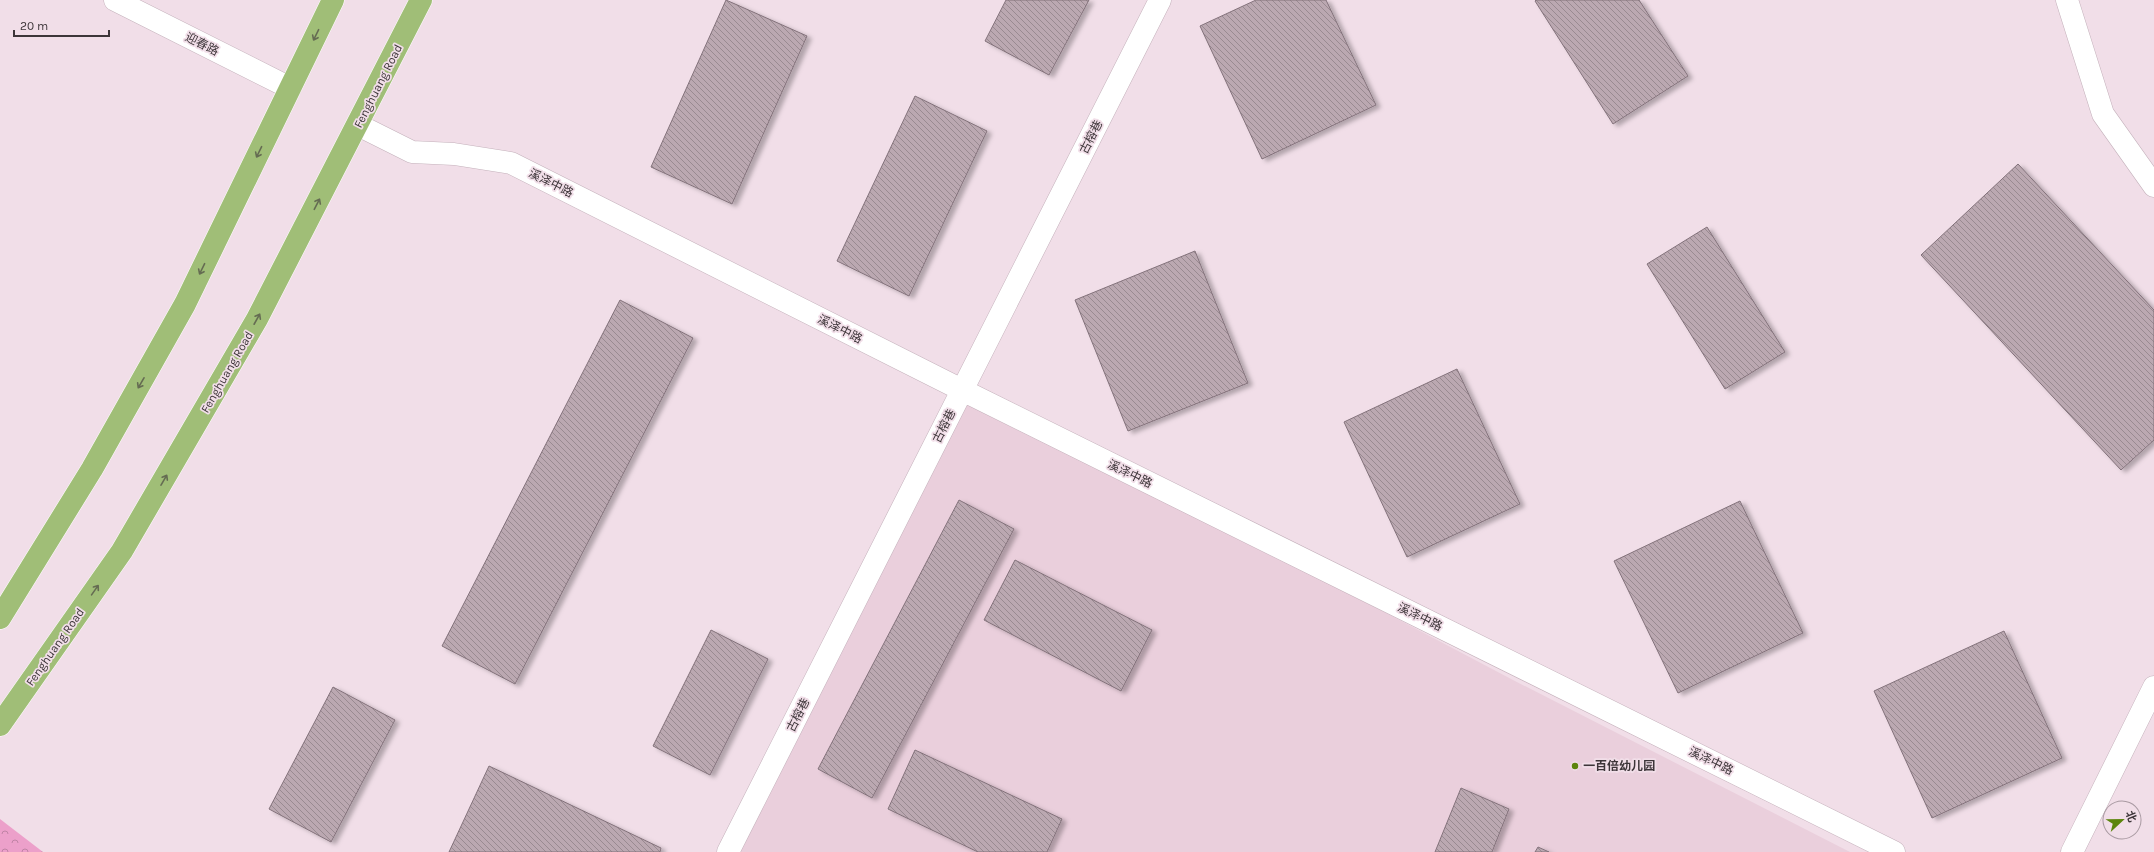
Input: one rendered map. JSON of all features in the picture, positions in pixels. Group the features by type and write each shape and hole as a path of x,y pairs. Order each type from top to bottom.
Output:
{"highway":[{"path":"0,618 92,469 185,304 334,0"},
{"name":"Fenghuang Road","path":"0,725 122,551 257,319 421,0"}],"street":[{"name":"迎春路","path":"115,0 290,88"},
{"name":"古榕巷","path":"728,852 1160,0"},
{"path":"2067,0 2103,114 2154,186"},
{"name":"溪泽中路","path":"358,125 412,152 454,154 511,163 962,390 1894,852"},
{"path":"2072,852 2154,687"}],"shaded area":[{"path":"967,392 1513,680 1850,852 731,852"}],"green space":[{"path":"0,819 43,852 0,852"}],"building":[{"path":"726,0 807,36 732,204 651,167"},
{"path":"1006,0 1089,0 1049,75 985,41"},
{"path":"1256,0 1326,0 1376,105 1262,159 1200,26"},
{"path":"1639,0 1688,76 1613,124 1535,1"},
{"path":"915,96 987,131 909,296 837,261"},
{"path":"2018,164 2154,310 2154,440 2121,470 1921,255"},
{"path":"1707,227 1785,352 1725,389 1647,264"},
{"path":"1195,251 1248,383 1128,431 1075,300"},
{"path":"620,300 693,338 515,684 442,646"},
{"path":"1457,369 1520,504 1407,557 1344,422"},
{"path":"959,500 1014,529 872,798 818,769"},
{"path":"1740,501 1803,633 1678,693 1614,561"},
{"path":"1015,560 1152,630 1121,691 984,620"},
{"path":"711,630 768,659 710,775 653,746"},
{"path":"2004,631 2062,758 1932,818 1874,691"},
{"path":"333,687 395,720 331,842 269,809"},
{"path":"915,750 1062,819 1047,852 978,852 888,809"},
{"path":"489,766 661,848 660,852 449,852"},
{"path":"1461,788 1509,809 1492,852 1435,852"},
{"path":"1538,847 1549,852 1535,852"}],"place":[{"name":"一百倍幼儿园","path":"1575,766"}]}
